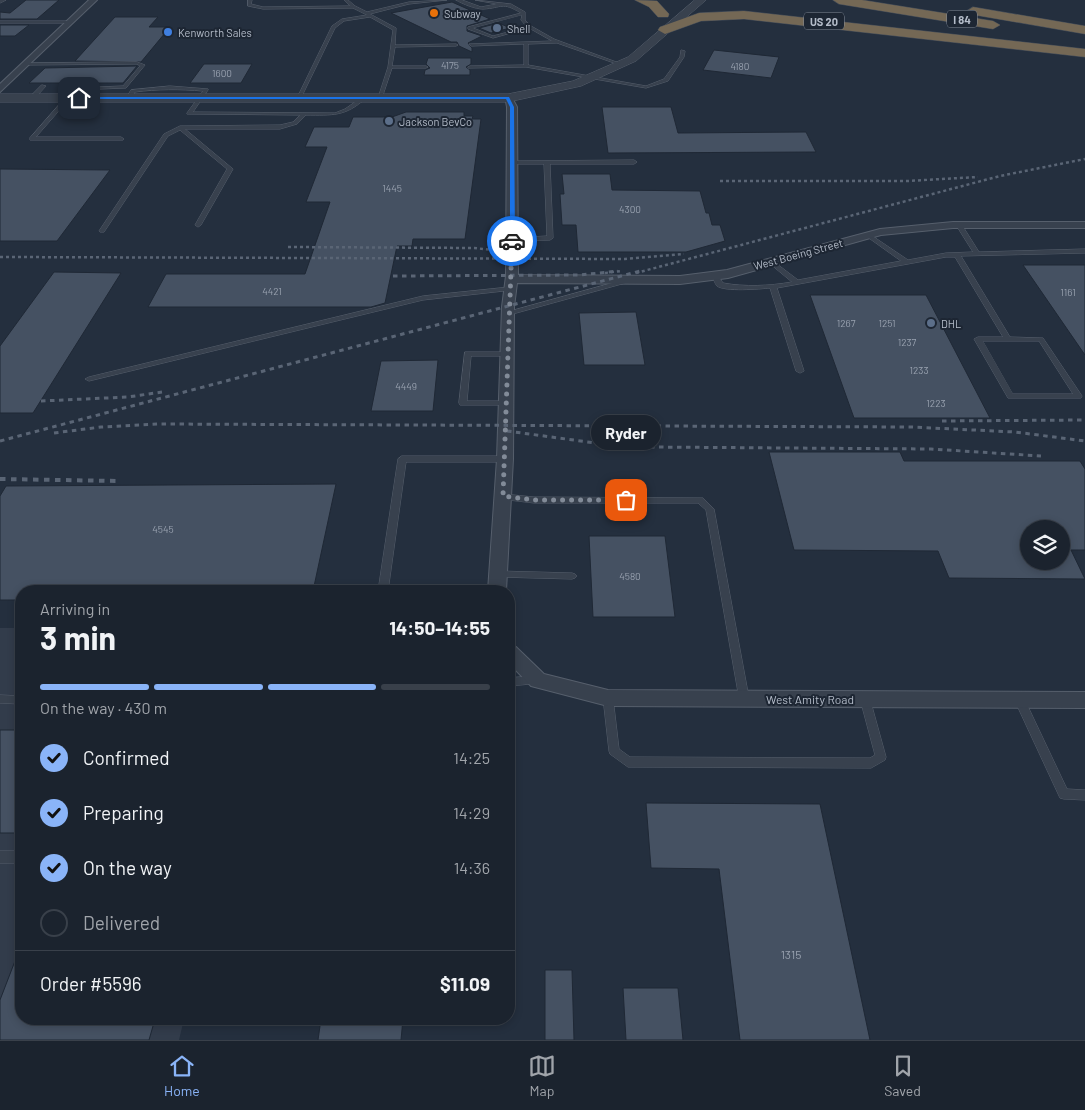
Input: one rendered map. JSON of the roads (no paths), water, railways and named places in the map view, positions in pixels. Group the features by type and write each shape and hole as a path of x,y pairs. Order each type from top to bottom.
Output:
{"highway":[{"path":"641,0 653,4 663,14"},
{"name":"I 84","path":"839,0 1085,40"},
{"name":"I 84","path":"903,0 1085,30"},
{"name":"US 20","path":"756,2 808,18 895,32 1085,53"},
{"path":"1007,4 1085,19"},
{"path":"665,30 699,17 728,14 895,32"}],"street":[{"path":"2,86 93,0"},
{"path":"0,98 32,98 71,93 90,98 508,98 537,94 594,77 617,62 632,59 701,0"},
{"path":"617,62 615,56 622,50"},
{"path":"497,585 505,459 512,239 512,107 508,98"},
{"name":"West Boeing Street","path":"511,284 632,279 680,280 715,275 771,262 880,232 958,225 1085,225"},
{"path":"515,658 538,680"},
{"name":"West Amity Road","path":"538,680 608,698 1085,700"}],"lane":[{"path":"0,2 4,0"},
{"path":"250,0 250,5 263,8 354,7"},
{"path":"346,0 354,7 395,29 390,67 380,98"},
{"path":"300,98 333,27 343,20 369,15 409,3 445,0"},
{"path":"458,0 482,8 505,4 511,0"},
{"path":"477,0 505,4 524,13"},
{"path":"498,22 524,13"},
{"path":"524,13 523,20 530,27 559,42 617,62"},
{"path":"505,22 491,21 469,28 485,36 516,29"},
{"path":"0,22 70,22"},
{"path":"479,24 485,27"},
{"path":"509,29 530,27"},
{"path":"471,45 559,42"},
{"path":"526,44 526,66"},
{"path":"393,46 456,45"},
{"path":"470,67 526,66 646,87 666,80 682,57 683,51"},
{"path":"26,64 137,63 143,65 124,87 98,88 71,93 32,140 121,139"},
{"path":"390,67 426,67"},
{"path":"90,98 103,84"},
{"path":"32,98 44,86"},
{"path":"180,128 199,98"},
{"path":"189,114 335,114 347,110 364,98"},
{"path":"102,231 166,135 180,128 280,127 296,123 304,114"},
{"path":"180,128 230,169 198,225"},
{"path":"512,162 634,162"},
{"path":"512,239 550,238 547,162"},
{"path":"958,225 977,254"},
{"path":"868,236 906,262"},
{"path":"715,275 720,285 737,288 774,286 906,262 957,255 1085,251"},
{"path":"957,255 1008,339"},
{"path":"771,262 796,282"},
{"path":"509,312 632,279"},
{"path":"89,379 423,298 511,284"},
{"path":"774,286 800,371"},
{"path":"978,339 1008,339 1041,339 1078,396 1010,396 978,339"},
{"path":"507,403 463,403 468,354 508,354"},
{"path":"385,585 402,459 505,459"},
{"path":"503,496 534,500 700,500 710,509 744,698"},
{"path":"498,574 572,576"},
{"path":"515,682 538,680"},
{"path":"608,698 614,751 628,762 872,763 881,757 865,699"},
{"path":"0,699 15,700"},
{"path":"1019,699 1064,794 1085,794"},
{"path":"0,857 15,857"}],"railway":[{"path":"636,273 1000,176 1085,159"},
{"path":"720,181 907,181 978,177"},
{"path":"288,247 474,248 522,253"},
{"path":"0,257 625,259 684,254"},
{"path":"393,276 580,275 618,271"},
{"path":"605,273 621,271"},
{"path":"0,441 640,271"},
{"path":"41,401 128,397 162,392"},
{"path":"942,421 1085,420"},
{"path":"54,433 101,427 159,424 911,427 1015,432 1085,441"},
{"path":"507,431 610,445 647,447 931,449 1041,456"},
{"path":"0,479 119,481"}],"place":[{"name":"Subway","path":"434,13"},
{"name":"Shell","path":"497,28"},
{"name":"Kenworth Sales","path":"168,32"},
{"name":"Jackson BevCo","path":"389,121"},
{"name":"DHL","path":"931,323"},
{"name":"Ryder","path":"626,500"}]}
